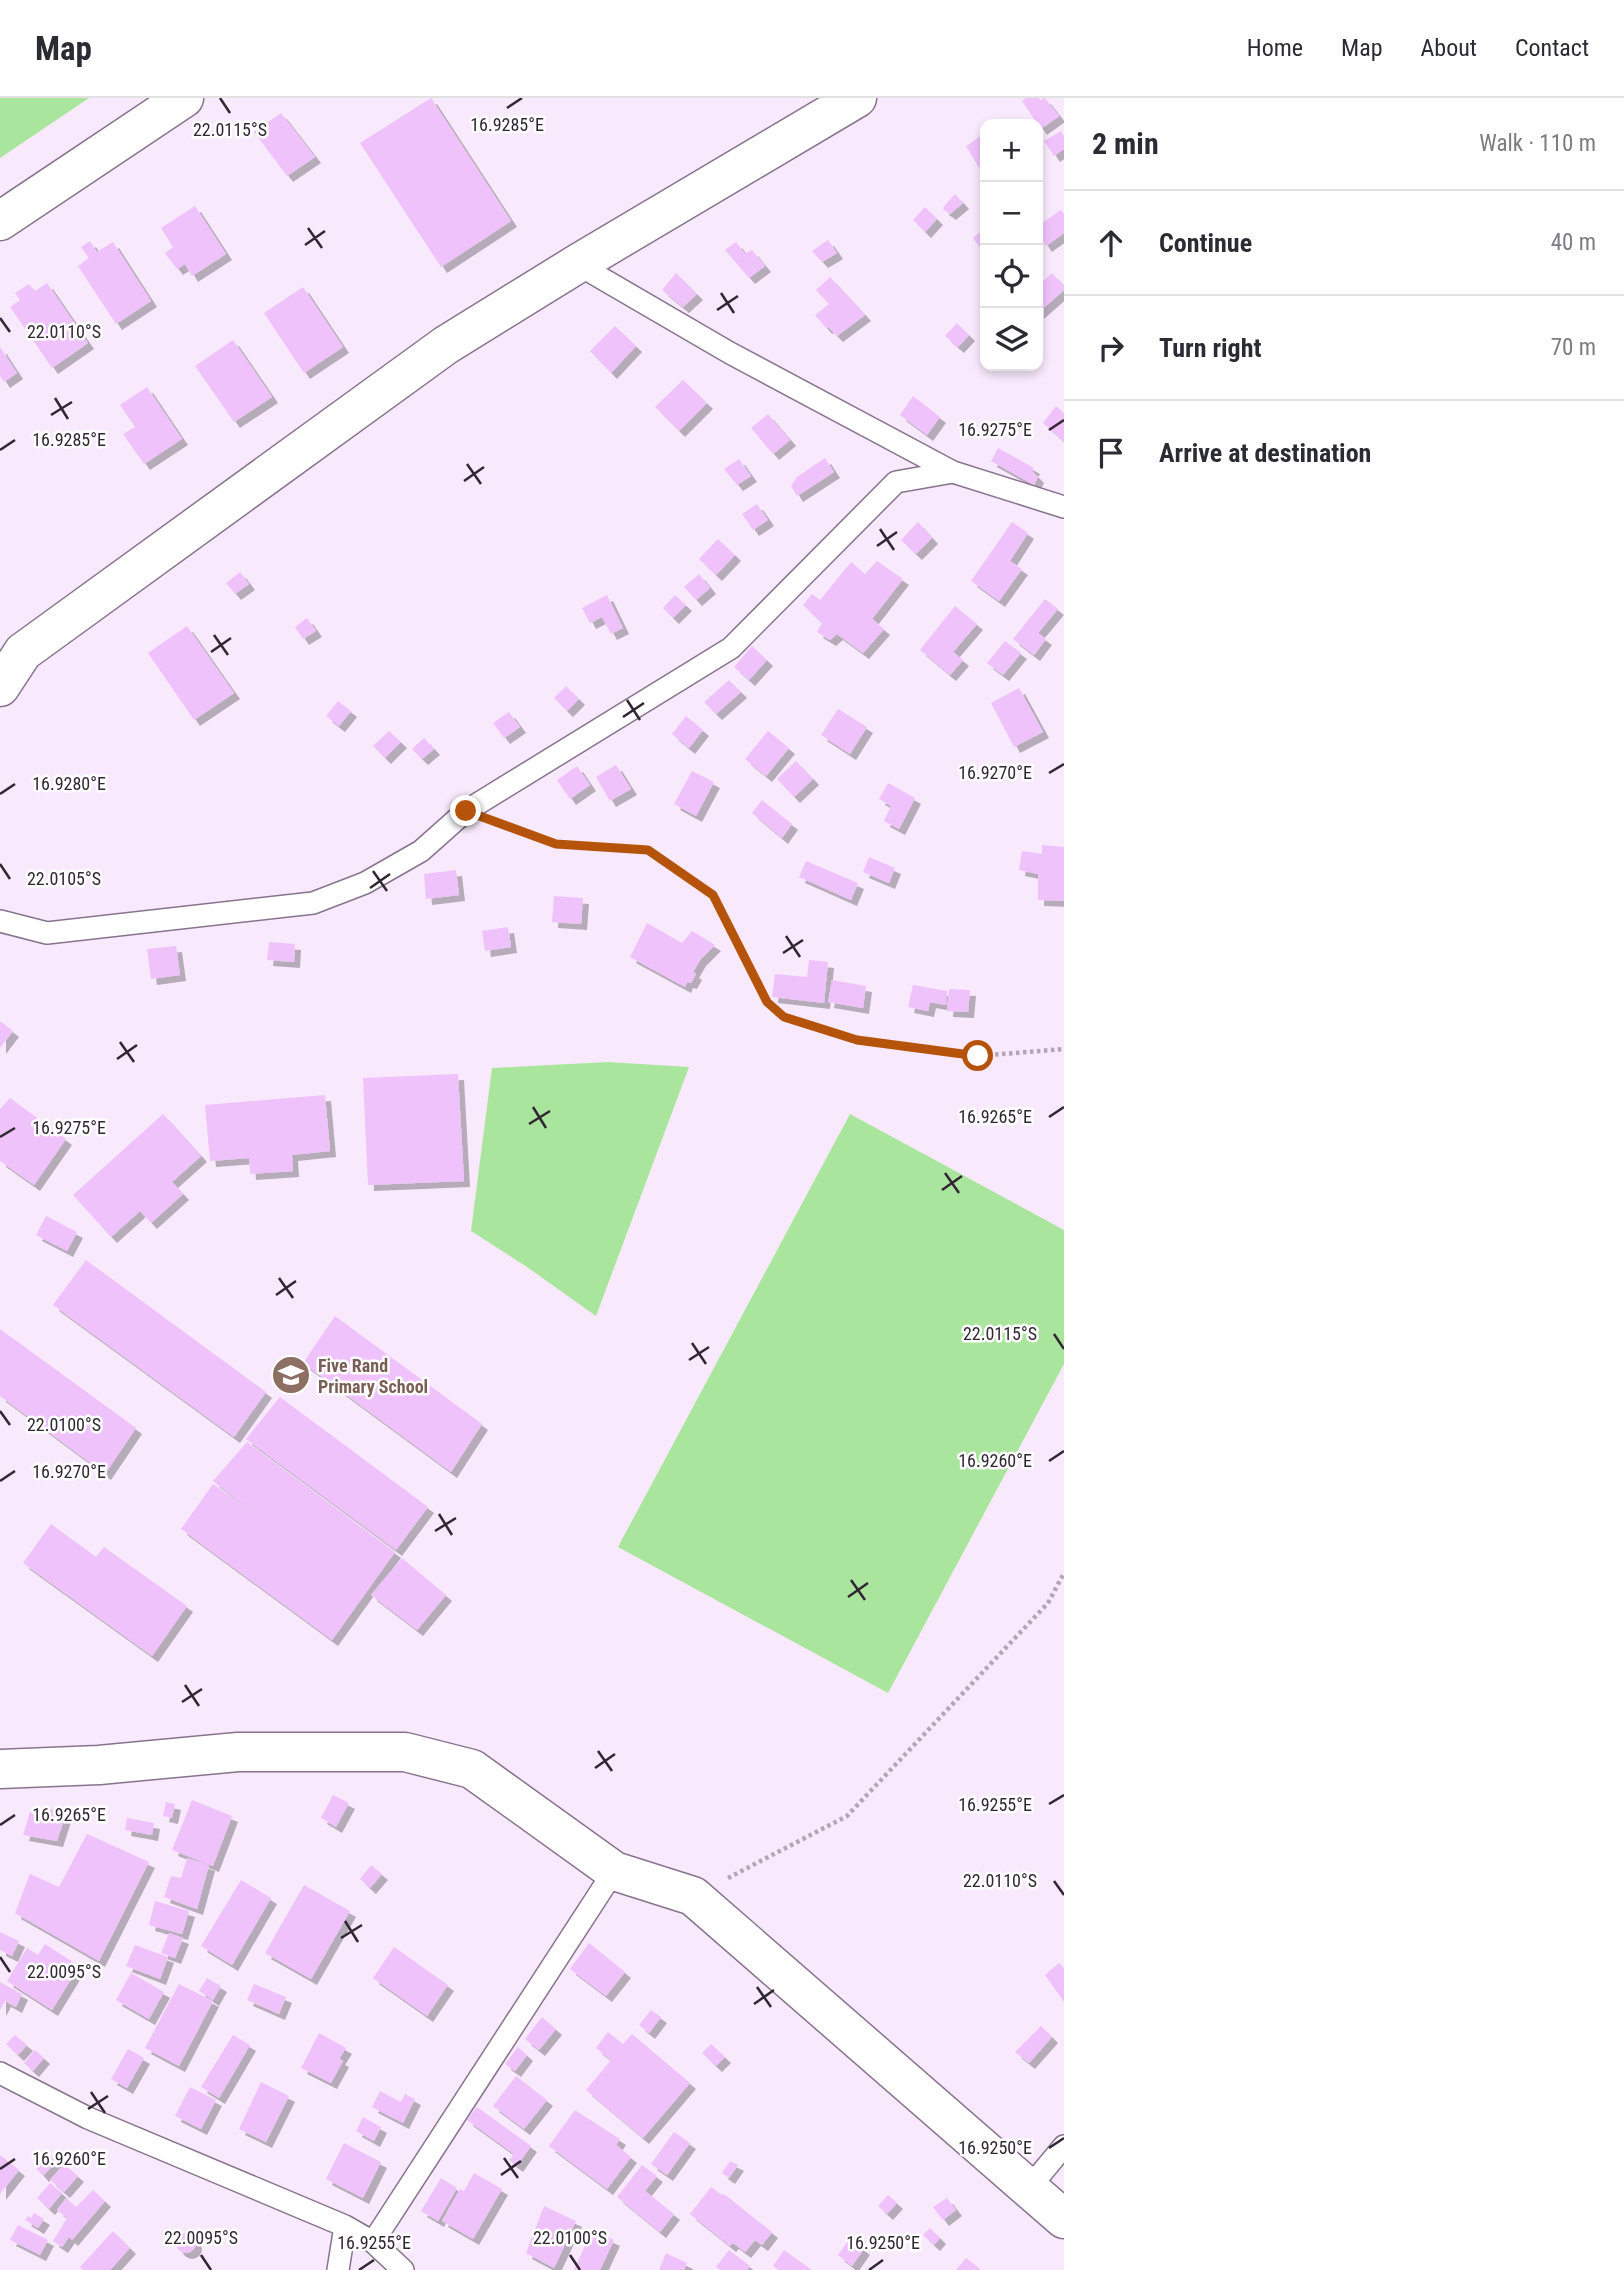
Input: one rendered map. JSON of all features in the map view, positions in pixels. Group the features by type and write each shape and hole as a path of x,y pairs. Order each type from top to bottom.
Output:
{"street":[{"path":"0,221 184,98"},
{"path":"0,687 23,652 446,345 857,98"},
{"path":"0,1769 99,1765 238,1752 405,1752 472,1769 614,1871 693,1896 1064,2219"}],"lane":[{"path":"577,264 730,353 953,472 1064,507"},
{"path":"0,921 47,933 313,903 365,883 421,851 466,811 731,648 896,482 953,472"},
{"path":"373,2242 614,1871"},
{"path":"0,2073 99,2123 345,2225 373,2242 403,2270"},
{"path":"1029,2188 1064,2146"},
{"path":"338,2270 345,2225"}],"path":[{"path":"466,811 556,844 648,850 713,895 767,1002 784,1017 857,1040 978,1056 1064,1049"},
{"path":"693,1896 847,1816 1048,1603 1064,1573"}],"green space":[{"path":"0,98 89,98 0,158"},
{"path":"608,1062 689,1067 596,1316 471,1231 492,1068"},
{"path":"850,1114 1064,1230 1064,1364 888,1693 618,1547"}],"building":[{"path":"431,98 511,221 441,267 360,143"},
{"path":"1026,98 1045,98 1059,116 1043,128 1043,119 1034,119 1022,101"},
{"path":"281,113 315,157 287,176 254,132"},
{"path":"1061,131 1064,149 1054,156 1044,141"},
{"path":"980,136 979,168 966,146"},
{"path":"955,194 963,203 950,214 943,209"},
{"path":"195,206 226,254 192,276 185,264 177,269 165,253 173,247 161,228"},
{"path":"925,207 937,219 925,232 913,220"},
{"path":"1061,210 1064,214 1064,233 1046,246 1043,242 1043,223"},
{"path":"980,232 980,248 973,238"},
{"path":"828,240 837,253 822,262 812,251"},
{"path":"90,241 97,252 113,242 151,301 116,324 78,266 89,258 81,247"},
{"path":"736,242 745,254 752,250 765,266 749,278 725,250"},
{"path":"676,273 697,294 683,307 662,290"},
{"path":"1052,273 1064,286 1064,290 1043,309 1043,308 1043,281"},
{"path":"830,277 865,315 837,336 815,315 829,304 816,290"},
{"path":"47,283 88,343 52,368 10,307 20,300 15,293 29,284 35,291"},
{"path":"303,287 343,347 304,373 264,313"},
{"path":"957,323 969,335 958,347 945,336"},
{"path":"615,326 636,346 611,373 590,351"},
{"path":"233,340 272,397 234,422 195,366"},
{"path":"0,347 17,373 4,382 0,376"},
{"path":"683,380 707,403 679,431 655,407"},
{"path":"147,387 182,439 144,464 123,434 135,427 120,405"},
{"path":"913,396 940,417 927,435 900,415"},
{"path":"1056,406 1064,413 1064,442 1043,423"},
{"path":"768,414 790,440 773,454 751,428"},
{"path":"998,448 1034,468 1032,471 1038,477 1034,485 991,461"},
{"path":"825,458 834,472 797,496 791,486 797,477"},
{"path":"739,459 751,476 737,485 724,469"},
{"path":"757,504 768,520 753,530 742,514"},
{"path":"918,522 932,538 916,554 901,540"},
{"path":"1012,522 1028,533 1010,561 1022,569 999,601 971,581"},
{"path":"718,539 735,555 716,575 699,559"},
{"path":"877,561 903,579 872,619 884,629 863,653 837,634 830,640 817,632 822,623 803,605 812,594 820,600 851,562 865,574"},
{"path":"240,572 249,584 235,594 226,583"},
{"path":"699,574 710,588 696,600 684,587"},
{"path":"607,595 623,628 611,634 602,617 590,623 582,608"},
{"path":"675,595 686,605 673,618 663,608"},
{"path":"1045,599 1058,609 1038,633 1046,639 1034,655 1013,639"},
{"path":"955,606 977,624 953,652 963,660 950,675 920,650"},
{"path":"307,618 316,631 303,639 295,627"},
{"path":"187,626 234,693 194,720 148,653"},
{"path":"1005,641 1021,653 1003,675 987,663"},
{"path":"752,646 767,660 749,680 734,667"},
{"path":"729,680 741,692 716,714 704,702"},
{"path":"566,686 579,699 567,711 554,698"},
{"path":"1019,688 1043,732 1014,747 991,703"},
{"path":"338,701 351,711 339,726 326,716"},
{"path":"838,709 867,727 850,754 821,735"},
{"path":"509,712 520,727 504,738 493,723"},
{"path":"686,716 703,730 689,748 672,734"},
{"path":"389,731 401,742 385,758 373,746"},
{"path":"768,731 789,748 766,776 745,759"},
{"path":"424,738 434,749 422,759 412,749"},
{"path":"796,761 813,779 794,797 777,779"},
{"path":"616,765 631,789 610,801 596,777"},
{"path":"577,766 590,785 570,799 557,780"},
{"path":"692,771 714,782 696,816 674,804"},
{"path":"888,783 915,798 899,829 884,821 891,806 879,799"},
{"path":"762,800 792,824 782,838 752,813"},
{"path":"1042,845 1064,847 1064,901 1038,900 1038,874 1019,870 1022,851 1042,854"},
{"path":"869,857 895,868 889,883 863,872"},
{"path":"806,861 858,883 851,900 799,877"},
{"path":"456,870 459,895 426,899 424,874"},
{"path":"554,896 583,898 581,924 552,922"},
{"path":"647,923 682,943 692,931 715,945 700,960 693,972 696,974 691,983 687,982 685,987 630,957"},
{"path":"508,927 511,947 485,951 482,931"},
{"path":"269,942 295,944 294,962 267,960"},
{"path":"176,946 180,975 151,979 147,949"},
{"path":"809,960 828,962 824,1003 772,997 775,974 807,977"},
{"path":"832,980 866,986 863,1008 828,1002"},
{"path":"913,985 947,991 946,1005 930,1002 928,1011 908,1007"},
{"path":"949,989 970,990 968,1012 947,1011"},
{"path":"0,1021 13,1031 0,1048"},
{"path":"458,1074 464,1181 368,1185 363,1078"},
{"path":"325,1095 330,1151 292,1155 293,1171 250,1174 249,1158 210,1161 205,1105"},
{"path":"10,1098 66,1139 34,1185 0,1161 0,1109"},
{"path":"163,1114 201,1156 172,1182 183,1194 151,1223 140,1211 111,1237 73,1195"},
{"path":"46,1216 77,1232 67,1251 36,1235"},
{"path":"86,1260 266,1392 234,1437 53,1305"},
{"path":"335,1316 482,1424 451,1472 303,1363"},
{"path":"0,1329 136,1428 105,1474 0,1396"},
{"path":"280,1397 428,1507 396,1550 246,1439"},
{"path":"247,1442 395,1552 332,1640 181,1529 213,1484 263,1521 213,1481"},
{"path":"51,1524 96,1557 104,1547 187,1606 152,1656 23,1563"},
{"path":"402,1558 446,1595 417,1630 371,1595"},
{"path":"333,1795 349,1803 336,1827 321,1818"},
{"path":"192,1800 232,1816 213,1866 172,1850"},
{"path":"166,1802 175,1804 172,1818 163,1816"},
{"path":"68,1807 57,1841 23,1835 30,1812"},
{"path":"127,1818 154,1823 152,1835 125,1830"},
{"path":"87,1834 149,1862 99,1961 15,1913 30,1874 59,1887"},
{"path":"187,1858 209,1865 197,1909 164,1897 171,1876 181,1878"},
{"path":"371,1865 382,1874 370,1888 360,1879"},
{"path":"241,1880 271,1898 232,1965 201,1946"},
{"path":"304,1885 350,1911 311,1979 265,1953"},
{"path":"155,1901 189,1911 182,1934 149,1925"},
{"path":"0,1932 19,1941 12,1956 0,1950"},
{"path":"169,1933 183,1938 175,1958 161,1953"},
{"path":"589,1943 625,1972 606,1996 570,1969"},
{"path":"45,1944 79,1966 52,2010 7,1981 27,1948 38,1955"},
{"path":"135,1945 168,1957 160,1979 126,1966"},
{"path":"394,1947 448,1985 427,2016 373,1978"},
{"path":"1059,1963 1064,1968 1064,2002 1045,1975"},
{"path":"131,1973 164,1992 149,2019 116,2000"},
{"path":"207,1978 221,1986 213,2000 199,1991"},
{"path":"0,1982 22,1994 16,2007 5,2001 0,2010"},
{"path":"179,1984 213,2001 179,2066 145,2048"},
{"path":"254,1984 286,1997 279,2014 247,2000"},
{"path":"651,2010 661,2017 649,2033 639,2025"},
{"path":"542,2017 556,2029 539,2050 525,2039"},
{"path":"1041,2026 1052,2037 1029,2063 1015,2052"},
{"path":"608,2032 623,2044 632,2034 690,2083 643,2138 586,2090 611,2060 596,2048"},
{"path":"319,2033 346,2048 339,2059 343,2061 331,2083 301,2068"},
{"path":"15,2035 27,2045 18,2055 6,2044"},
{"path":"233,2035 250,2045 219,2098 201,2087"},
{"path":"711,2044 725,2057 716,2066 702,2053"},
{"path":"518,2047 527,2055 515,2071 505,2064"},
{"path":"128,2049 144,2058 127,2088 111,2079"},
{"path":"35,2050 44,2058 33,2071 24,2063"},
{"path":"516,2076 547,2100 524,2129 493,2106"},
{"path":"261,2082 289,2096 266,2142 239,2129"},
{"path":"190,2087 216,2100 201,2129 175,2116"},
{"path":"380,2091 401,2102 405,2094 415,2099 403,2123 372,2107"},
{"path":"477,2107 531,2146 517,2166 509,2160 514,2154 467,2120"},
{"path":"575,2110 620,2139 616,2145 631,2157 607,2189 549,2146"},
{"path":"363,2117 381,2127 374,2141 356,2131"},
{"path":"674,2132 690,2143 667,2175 651,2164"},
{"path":"344,2143 381,2162 363,2198 326,2179"},
{"path":"48,2153 56,2162 43,2176 36,2168"},
{"path":"0,2155 19,2170 0,2194"},
{"path":"730,2161 738,2165 729,2178 722,2173"},
{"path":"64,2164 78,2176 64,2192 50,2180"},
{"path":"642,2165 657,2176 645,2191 674,2214 660,2232 617,2197"},
{"path":"474,2173 502,2189 473,2239 442,2221 460,2189 464,2191"},
{"path":"441,2178 457,2188 438,2221 421,2211"},
{"path":"50,2183 62,2193 49,2209 37,2198"},
{"path":"711,2187 772,2232 762,2245 755,2240 745,2252 733,2243 730,2246 690,2214"},
{"path":"93,2190 105,2201 72,2240 69,2237 62,2247 53,2241 67,2218 57,2210 66,2198 76,2207"},
{"path":"888,2195 897,2203 887,2214 878,2206"},
{"path":"947,2198 956,2210 943,2220 933,2207"},
{"path":"544,2206 576,2221 554,2268 526,2253"},
{"path":"34,2213 44,2219 38,2228 25,2220 28,2216 31,2218"},
{"path":"18,2225 48,2240 40,2255 10,2240"},
{"path":"930,2228 940,2238 934,2245 923,2235"},
{"path":"592,2230 614,2240 600,2270 574,2270"},
{"path":"113,2231 130,2248 110,2270 83,2270 80,2267"},
{"path":"186,2233 193,2236 196,2243 193,2250 186,2253 179,2250 176,2243 179,2236"},
{"path":"850,2238 864,2249 852,2266 838,2255"},
{"path":"729,2250 750,2266 747,2270 720,2270 716,2267"},
{"path":"784,2250 812,2270 779,2270 773,2266"},
{"path":"666,2253 687,2263 684,2270 659,2270"},
{"path":"966,2258 979,2268 956,2270"}],"place":[{"name":"Five Rand Primary School","path":"291,1375"}],"route":[{"path":"466,811 556,844 648,850 713,895 767,1002 784,1017 857,1040 978,1056"}]}
